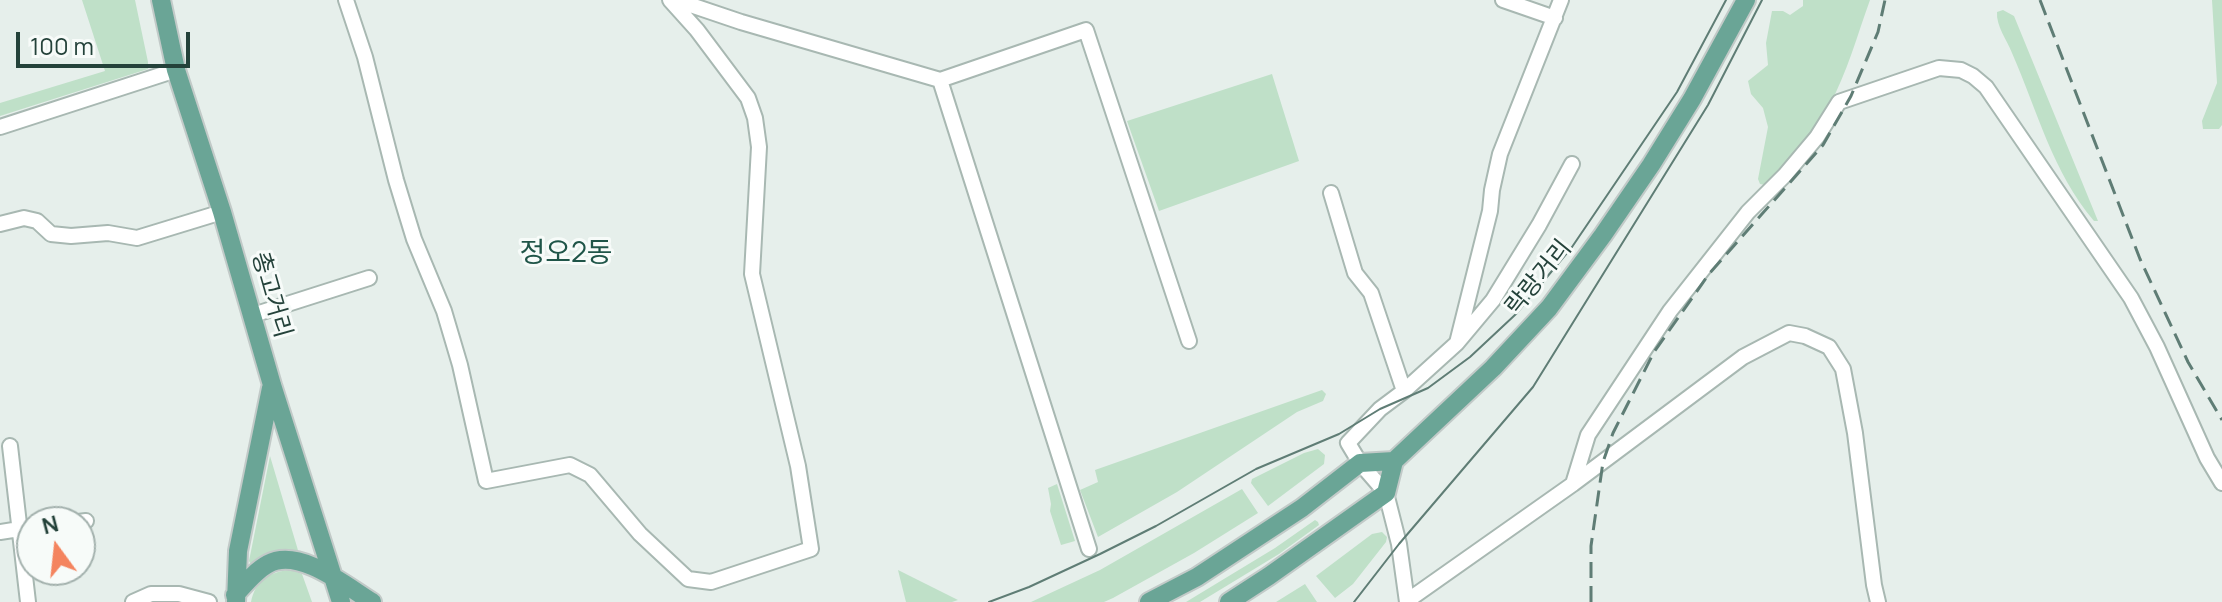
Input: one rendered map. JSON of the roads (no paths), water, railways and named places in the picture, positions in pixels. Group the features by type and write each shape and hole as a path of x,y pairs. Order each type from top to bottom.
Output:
{"main road":[{"name":"총고거리","path":"161,0 176,70 341,602"},
{"name":"락랑거리","path":"1394,461 1493,368 1549,308 1651,165 1692,99 1746,0"},
{"path":"235,598 238,551 272,385"},
{"path":"1149,602 1197,577 1289,517 1360,463 1394,461 1386,493 1229,602"},
{"path":"235,598 266,564 283,559 309,564 372,602"}],"street":[{"path":"346,0 365,57 400,195 414,239 444,311 460,365 486,481 570,465 590,475 640,534 688,579 711,582 811,549 798,466 752,274 759,157 755,118 748,98 673,0"},
{"path":"673,0 940,80 1086,30 1189,341"},
{"path":"1503,0 1555,18"},
{"path":"1457,343 1490,211 1500,154 1561,0"},
{"path":"1573,484 1588,435 1670,311 1748,212 1817,137 1839,102 1939,68 1961,70 1986,87 2111,265 2157,347 2207,458 2222,483"},
{"path":"0,127 176,70"},
{"path":"940,80 1089,549"},
{"path":"1572,164 1493,300 1457,343 1380,409 1348,443 1360,463 1386,493 1399,544 1407,602 1573,484 1743,357 1789,333 1805,336 1829,347 1843,369 1878,602"},
{"path":"1331,193 1355,273 1371,293 1404,391"},
{"path":"0,224 24,218 37,221 51,234 108,233 137,238 222,212"},
{"path":"253,315 369,278"},
{"path":"10,446 22,506"},
{"path":"133,602 151,594 179,594 209,602"}],"tram line":[{"path":"989,602 1100,554 1256,469 1339,434 1380,409 1428,388 1470,357 1516,314 1572,247 1677,92 1726,0"},
{"path":"1354,602 1399,544 1533,387 1708,105 1762,0"}],"railway":[{"path":"1591,602 1591,546 1603,462 1613,433 1654,352 1709,274 1823,145 1851,96 1878,32 1885,0"},
{"path":"2040,0 2140,259 2188,362 2222,420"}],"district":[{"name":"정오2동","path":"566,254"}]}
